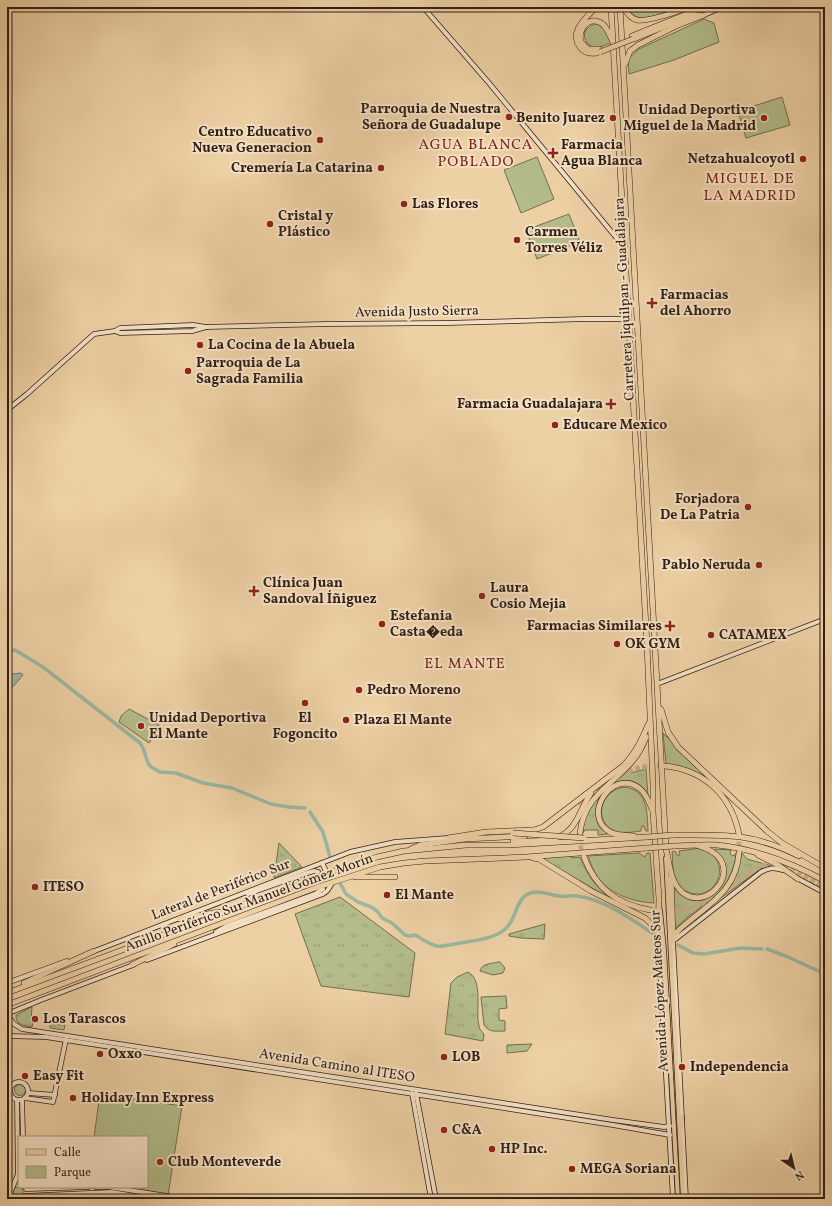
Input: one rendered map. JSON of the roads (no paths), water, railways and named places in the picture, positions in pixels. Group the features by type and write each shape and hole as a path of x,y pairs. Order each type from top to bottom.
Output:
{"highway":[{"path":"596,7 579,27 576,33 579,46 585,52 591,54 704,7"},
{"name":"Carretera Jiquilpan - Guadalajara","path":"611,7 641,534 653,784"},
{"path":"622,7 631,17 637,20 658,17 690,7"},
{"name":"Carretera Jiquilpan - Guadalajara","path":"622,7 623,70 633,228 662,782"},
{"path":"632,38 690,16 704,15"},
{"path":"623,70 627,57 634,48 676,26 704,15"},
{"path":"600,51 588,49 581,42 581,30 590,22 598,21 603,25 613,43"},
{"path":"658,696 668,732 678,747 767,831 782,843 824,867"},
{"path":"448,838 486,832 540,829 618,770 631,757 650,720"},
{"path":"580,833 584,815 594,797 602,788 624,771 639,752 645,740 650,720"},
{"path":"664,766 688,772 711,784 723,796 730,807 736,820 739,834"},
{"name":"Avenida López Mateos Sur","path":"662,782 666,849"},
{"path":"647,837 618,834 607,830 599,818 600,803 602,797 610,789 620,784 627,784 637,787 642,791 653,812"},
{"name":"Avenida López Mateos Sur","path":"653,784 653,812 660,934"},
{"path":"448,838 465,842 548,840 561,837 573,826 587,800 596,788"},
{"path":"465,842 539,833 578,804"},
{"path":"448,838 513,833 625,839"},
{"name":"Anillo Periférico Sur Manuel Gómez Morín","path":"7,992 342,868 377,857 404,851 465,842 508,845 673,835 720,835 741,837 767,843 824,867"},
{"path":"671,873 678,888 688,896 697,898 703,897 715,891 720,885 723,877 722,862 710,850 697,845"},
{"name":"Anillo Periférico Sur Manuel Gómez Morín","path":"7,1005 207,929 380,867 404,863 697,845 716,845 750,851"},
{"path":"666,849 671,873 673,942"},
{"path":"750,851 778,865 798,879"},
{"path":"750,851 774,857 825,881"},
{"path":"673,942 680,928 714,902 726,888 736,870 739,853"},
{"path":"526,856 539,859 591,891 640,916 652,924 660,934"},
{"path":"481,861 498,857"},
{"path":"584,857 592,874 608,893 626,904 650,910"},
{"path":"346,878 395,877"},
{"path":"179,919 231,909"},
{"path":"132,965 207,929"},
{"path":"7,992 94,951"}],"main road":[{"name":"Avenida López Mateos Sur","path":"666,849 669,937 672,947 683,1199"},
{"name":"Avenida López Mateos Sur","path":"660,934 664,949 678,1199"},
{"path":"680,1138 682,1116"}],"street":[{"path":"423,7 489,83 624,247"},
{"path":"704,15 723,7"},
{"name":"Avenida Justo Sierra","path":"7,410 22,399 94,334 116,331 120,328 170,329 197,325 206,327 628,319"},
{"path":"657,684 825,619"},
{"name":"Lateral de Periférico Sur","path":"7,983 179,919 350,852 395,842 448,838"},
{"path":"322,863 326,871"},
{"path":"686,1199 672,947 673,942 762,872 771,868 776,868 825,893"},
{"path":"232,897 256,892 307,873 314,871 318,872"},
{"path":"7,1014 132,965 323,894 331,885"},
{"path":"198,941 227,926 315,894 323,889"},
{"path":"660,934 659,944 673,1199"},
{"name":"Avenida Camino al ITESO","path":"7,1014 14,1024 22,1029 613,1120 664,1127 670,1126"},
{"name":"Avenida Camino al ITESO","path":"7,1036 46,1037 670,1135"},
{"path":"28,1092 27,1087 20,1082 14,1084 11,1092 13,1097 21,1099 53,1102 67,1036"},
{"path":"413,1089 431,1199"},
{"path":"28,1092 55,1096"},
{"path":"20,1136 21,1099 28,1092"},
{"path":"414,1095 436,1199"},
{"path":"21,1099 23,1136"},
{"path":"14,1198 10,1191 18,1174"},
{"path":"26,1188 23,1198 112,1192 147,1197 186,1199"},
{"path":"113,1188 147,1197"},
{"path":"88,1193 112,1199"},
{"path":"7,1197 14,1198"},
{"path":"228,1199 264,1199"}],"water":[{"path":"10,671 13,674 21,673 23,675 13,687 9,682 7,682 7,674"}],"waterway":[{"path":"7,651 15,650 43,667 140,743 148,763 151,767 160,772 176,773 203,783 232,788 271,804 305,808"},
{"path":"310,812 323,832 330,857"},
{"path":"340,883 346,894 358,902 377,911 382,918 392,923 405,935 415,935 428,943 437,946 446,946 479,940 498,934 511,922 523,898 534,892 561,896 577,896 597,901 618,911 655,935"},
{"path":"678,945 693,953 704,954 741,948 762,949"},
{"path":"767,949 825,974"}],"tunnel":[{"path":"621,774 640,767 665,766"},
{"path":"578,804 612,779"},
{"path":"739,834 739,852"},
{"path":"579,838 584,857"},
{"path":"725,891 749,872 763,866 778,863 825,887"},
{"path":"327,871 331,885"},
{"path":"318,872 325,877 325,886"},
{"path":"650,910 669,911 686,909 709,901 718,896"}],"place":[{"name":"Parroquia de Nuestra Señora de Guadalupe","path":"509,117"},
{"name":"Benito Juarez","path":"613,118"},
{"name":"Unidad Deportiva Miguel de la Madrid","path":"764,118"},
{"name":"Centro Educativo Nueva Generacion","path":"320,140"},
{"name":"Farmacia Agua Blanca","path":"553,153"},
{"name":"Netzahualcoyotl","path":"803,159"},
{"name":"Cremería La Catarina","path":"381,168"},
{"name":"Las Flores","path":"404,204"},
{"name":"Cristal y Plástico","path":"270,224"},
{"name":"Carmen Torres Véliz","path":"517,240"},
{"name":"Farmacias del Ahorro","path":"652,303"},
{"name":"La Cocina de la Abuela","path":"200,345"},
{"name":"Parroquia de La Sagrada Familia","path":"188,371"},
{"name":"Farmacia Guadalajara","path":"611,404"},
{"name":"Educare Mexico","path":"555,425"},
{"name":"Forjadora De La Patria","path":"748,507"},
{"name":"Pablo Neruda","path":"759,565"},
{"name":"Clínica Juan Sandoval Íñiguez","path":"254,591"},
{"name":"Laura Cosio Mejia","path":"482,596"},
{"name":"Estefania Casta�eda","path":"382,624"},
{"name":"Farmacias Similares","path":"670,626"},
{"name":"CATAMEX","path":"711,635"},
{"name":"OK GYM","path":"617,644"},
{"name":"Pedro Moreno","path":"359,690"},
{"name":"El Fogoncito","path":"305,703"},
{"name":"Plaza El Mante","path":"346,720"},
{"name":"Unidad Deportiva El Mante","path":"141,726"},
{"name":"ITESO","path":"35,887"},
{"name":"El Mante","path":"387,895"},
{"name":"Los Tarascos","path":"35,1019"},
{"name":"Oxxo","path":"100,1054"},
{"name":"LOB","path":"444,1057"},
{"name":"Independencia","path":"682,1067"},
{"name":"Easy Fit","path":"25,1076"},
{"name":"Holiday Inn Express","path":"73,1098"},
{"name":"C&A","path":"444,1130"},
{"name":"HP Inc.","path":"492,1149"},
{"name":"Club Monteverde","path":"160,1162"},
{"name":"MEGA Soriana","path":"572,1169"}],"district":[{"name":"AGUA BLANCA POBLADO","path":"476,154"},
{"name":"MIGUEL DE LA MADRID","path":"750,188"},
{"name":"EL MANTE","path":"465,664"}]}
